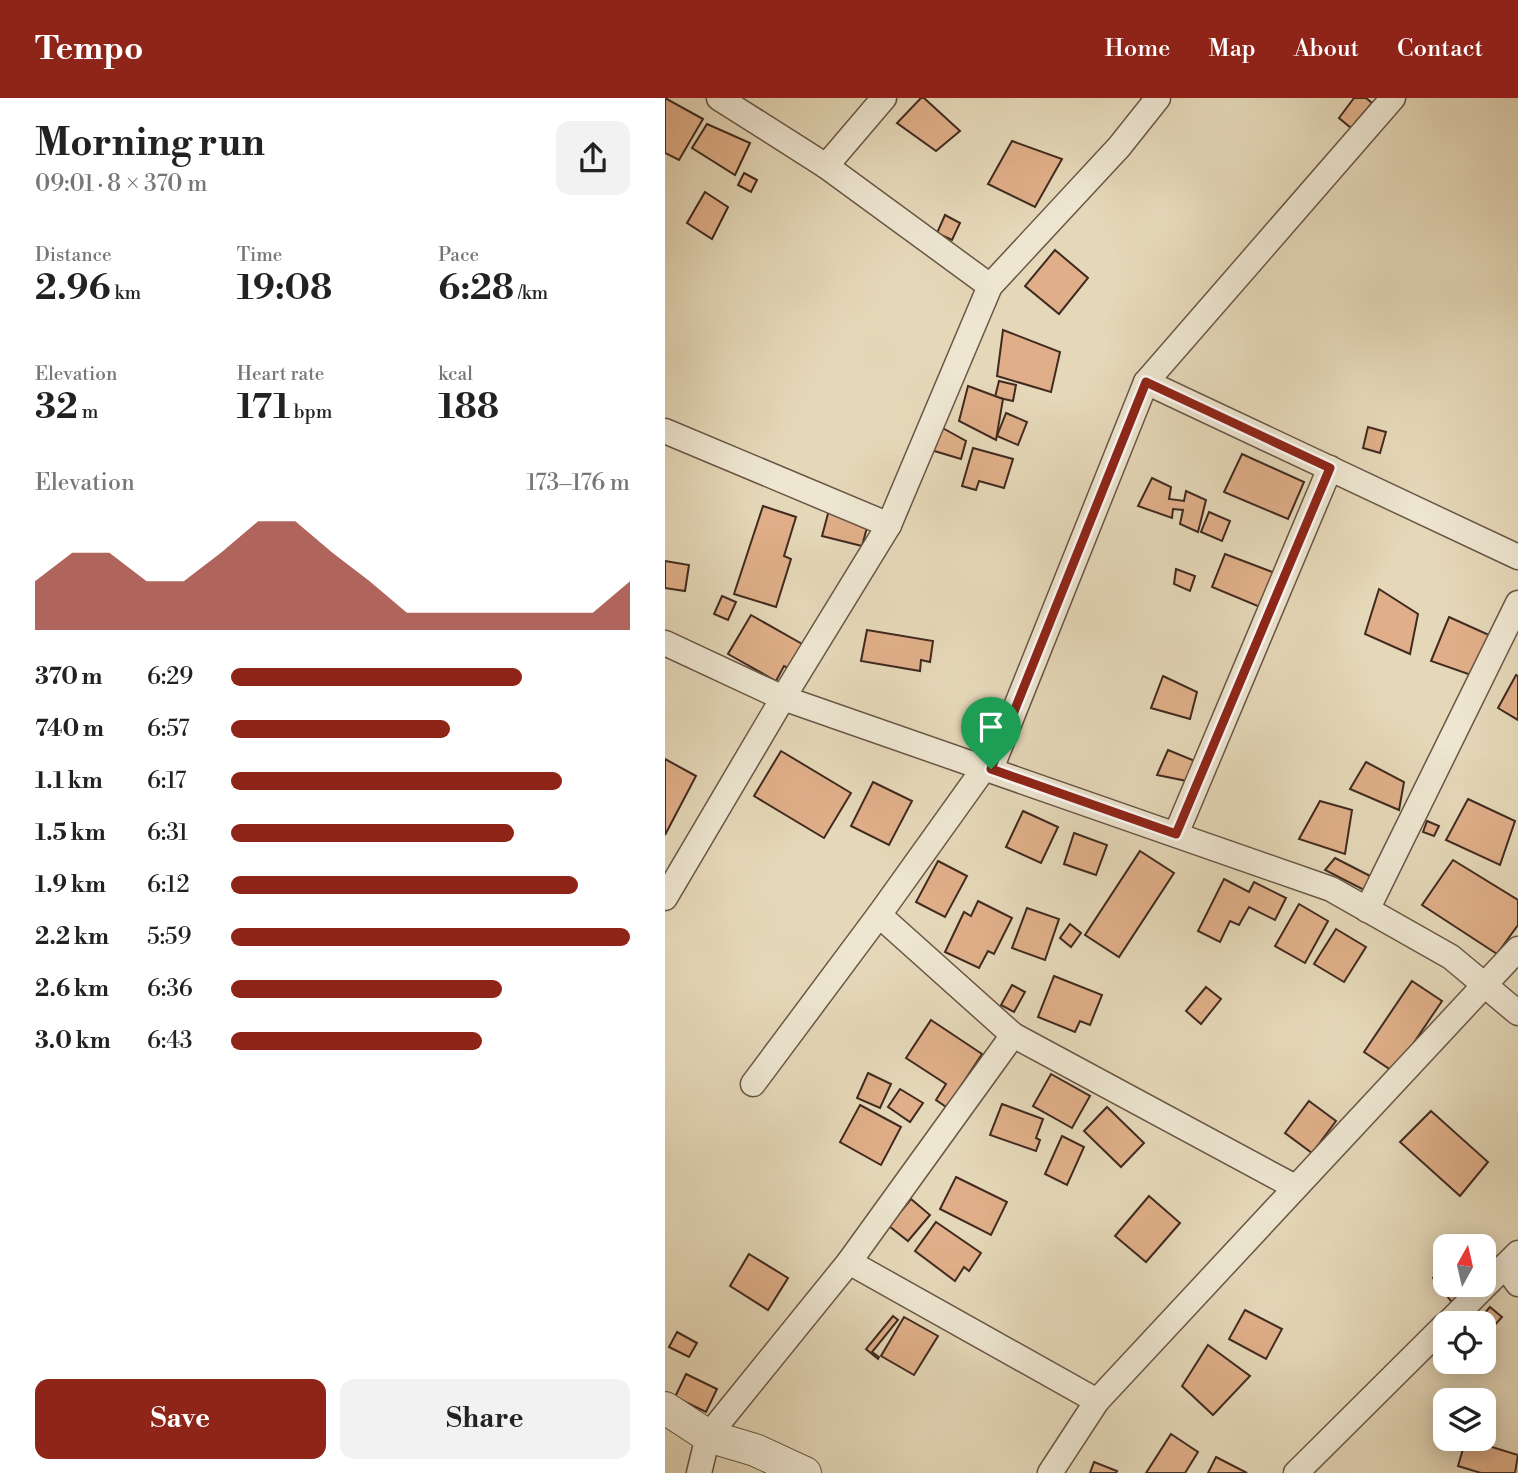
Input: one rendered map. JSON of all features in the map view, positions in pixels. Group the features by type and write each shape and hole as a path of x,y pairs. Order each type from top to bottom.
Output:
{"street":[{"path":"719,98 826,166 990,286"},
{"path":"826,166 884,98"},
{"path":"669,881 889,525 990,286 1119,147 1158,98"},
{"path":"753,1084 988,768 1146,382 1393,98"},
{"path":"1146,382 1518,556"},
{"path":"665,431 889,525"},
{"path":"1176,834 1330,468"},
{"path":"1367,910 1518,604"},
{"path":"665,643 783,698 1331,890 1451,957 1518,1013"},
{"path":"879,915 1013,1035 1295,1187"},
{"path":"1050,1473 1097,1401 1518,949"},
{"path":"699,1473 708,1436 849,1262 1013,1035"},
{"path":"849,1262 1097,1401"},
{"path":"1463,1311 1514,1268"},
{"path":"1296,1473 1433,1338"},
{"path":"665,1408 708,1436 755,1450 805,1473"}],"building":[{"path":"665,98 703,119 679,160 665,153"},
{"path":"921,98 960,131 936,151 897,123"},
{"path":"1354,98 1366,98 1372,103 1351,128 1339,118"},
{"path":"707,124 750,143 735,175 692,148"},
{"path":"1012,141 1062,159 1035,207 988,184"},
{"path":"744,173 757,180 751,192 738,185"},
{"path":"705,192 728,207 712,239 687,223"},
{"path":"945,215 960,223 952,240 937,233"},
{"path":"1055,250 1088,278 1059,314 1025,286"},
{"path":"1003,330 1060,352 1051,392 997,376"},
{"path":"999,381 1016,385 1013,401 995,397"},
{"path":"968,386 1003,399 996,440 959,421"},
{"path":"1006,413 1027,422 1018,445 997,436"},
{"path":"939,426 966,441 961,459 931,450"},
{"path":"1368,427 1386,432 1380,453 1363,448"},
{"path":"973,448 1013,459 1004,488 979,481 976,490 962,486"},
{"path":"1242,454 1304,482 1288,519 1224,492"},
{"path":"1152,478 1171,487 1169,499 1184,501 1186,491 1206,500 1198,532 1180,524 1183,510 1173,509 1172,518 1138,506"},
{"path":"763,506 796,517 784,556 791,559 776,607 734,594"},
{"path":"829,510 869,520 862,546 822,536"},
{"path":"1209,512 1230,521 1222,541 1201,532"},
{"path":"1225,554 1275,573 1260,607 1212,587"},
{"path":"665,561 689,565 685,591 665,588"},
{"path":"1176,569 1195,576 1190,591 1174,584"},
{"path":"1379,589 1418,614 1410,654 1365,634"},
{"path":"722,596 736,602 728,620 714,614"},
{"path":"751,615 804,645 790,669 784,666 776,681 728,654"},
{"path":"1449,617 1489,635 1474,676 1431,661"},
{"path":"867,630 933,641 930,662 921,660 920,671 861,661"},
{"path":"1516,675 1518,676 1518,720 1498,708"},
{"path":"1163,676 1197,692 1190,719 1151,708"},
{"path":"1168,750 1195,761 1187,781 1157,775"},
{"path":"781,751 851,793 824,838 754,796"},
{"path":"665,759 696,776 665,835"},
{"path":"1366,762 1404,782 1399,810 1350,789"},
{"path":"873,782 912,801 889,845 851,826"},
{"path":"1468,799 1515,821 1500,865 1446,840"},
{"path":"1320,801 1352,810 1345,854 1299,839"},
{"path":"1023,811 1058,827 1041,863 1006,847"},
{"path":"1427,821 1439,826 1434,836 1423,832"},
{"path":"1074,833 1107,845 1096,875 1064,864"},
{"path":"1140,851 1174,873 1119,957 1085,935"},
{"path":"1335,858 1376,879 1368,892 1325,870"},
{"path":"1453,860 1518,900 1518,925 1497,954 1422,905"},
{"path":"938,861 967,876 945,917 916,902"},
{"path":"1224,879 1249,892 1254,882 1286,898 1275,920 1249,907 1239,925 1230,921 1220,942 1198,931"},
{"path":"978,901 1012,918 994,954 988,951 979,968 945,952 964,912 971,916"},
{"path":"1299,904 1328,921 1305,963 1275,946"},
{"path":"1027,908 1059,919 1045,960 1012,948"},
{"path":"1070,924 1081,933 1071,947 1060,938"},
{"path":"1336,929 1366,947 1344,982 1314,964"},
{"path":"1054,976 1102,995 1090,1025 1080,1021 1075,1032 1038,1017"},
{"path":"1412,981 1442,1001 1394,1072 1364,1052"},
{"path":"1012,985 1025,992 1014,1012 1001,1005"},
{"path":"1206,987 1221,999 1201,1024 1186,1011"},
{"path":"931,1020 982,1054 959,1089 967,1095 955,1113 936,1100 946,1084 906,1058"},
{"path":"868,1073 891,1084 880,1108 857,1098"},
{"path":"1051,1074 1090,1096 1072,1128 1033,1106"},
{"path":"900,1089 923,1103 910,1122 888,1107"},
{"path":"1309,1101 1336,1121 1312,1153 1285,1133"},
{"path":"1002,1104 1043,1119 1036,1138 1040,1140 1036,1151 990,1135"},
{"path":"860,1105 901,1127 881,1165 840,1142"},
{"path":"1107,1107 1144,1143 1121,1167 1084,1131"},
{"path":"1431,1111 1488,1162 1460,1196 1400,1142"},
{"path":"1062,1136 1084,1147 1067,1185 1045,1174"},
{"path":"956,1177 1007,1202 991,1235 940,1209"},
{"path":"1149,1196 1180,1223 1146,1262 1115,1236"},
{"path":"911,1199 930,1215 908,1241 889,1226"},
{"path":"936,1222 981,1253 969,1271 964,1267 955,1281 915,1251"},
{"path":"749,1254 788,1278 768,1310 730,1286"},
{"path":"1448,1297 1460,1297 1454,1305"},
{"path":"1245,1310 1282,1329 1266,1359 1229,1339"},
{"path":"1496,1312 1502,1317 1496,1324"},
{"path":"893,1316 898,1320 872,1352 878,1359 866,1349"},
{"path":"904,1317 938,1336 914,1375 881,1356"},
{"path":"677,1332 697,1343 689,1357 669,1347"},
{"path":"1208,1345 1250,1376 1213,1415 1182,1386"},
{"path":"686,1374 717,1389 706,1412 675,1397"},
{"path":"1171,1434 1198,1452 1185,1473 1146,1473"},
{"path":"1496,1448 1518,1455 1515,1473 1481,1473 1458,1466 1462,1451 1496,1451"},
{"path":"1216,1457 1247,1473 1208,1473"},
{"path":"1094,1462 1117,1471 1090,1473"}],"route":[{"path":"1146,382 1330,468 1176,834 991,769 1146,382"}]}
